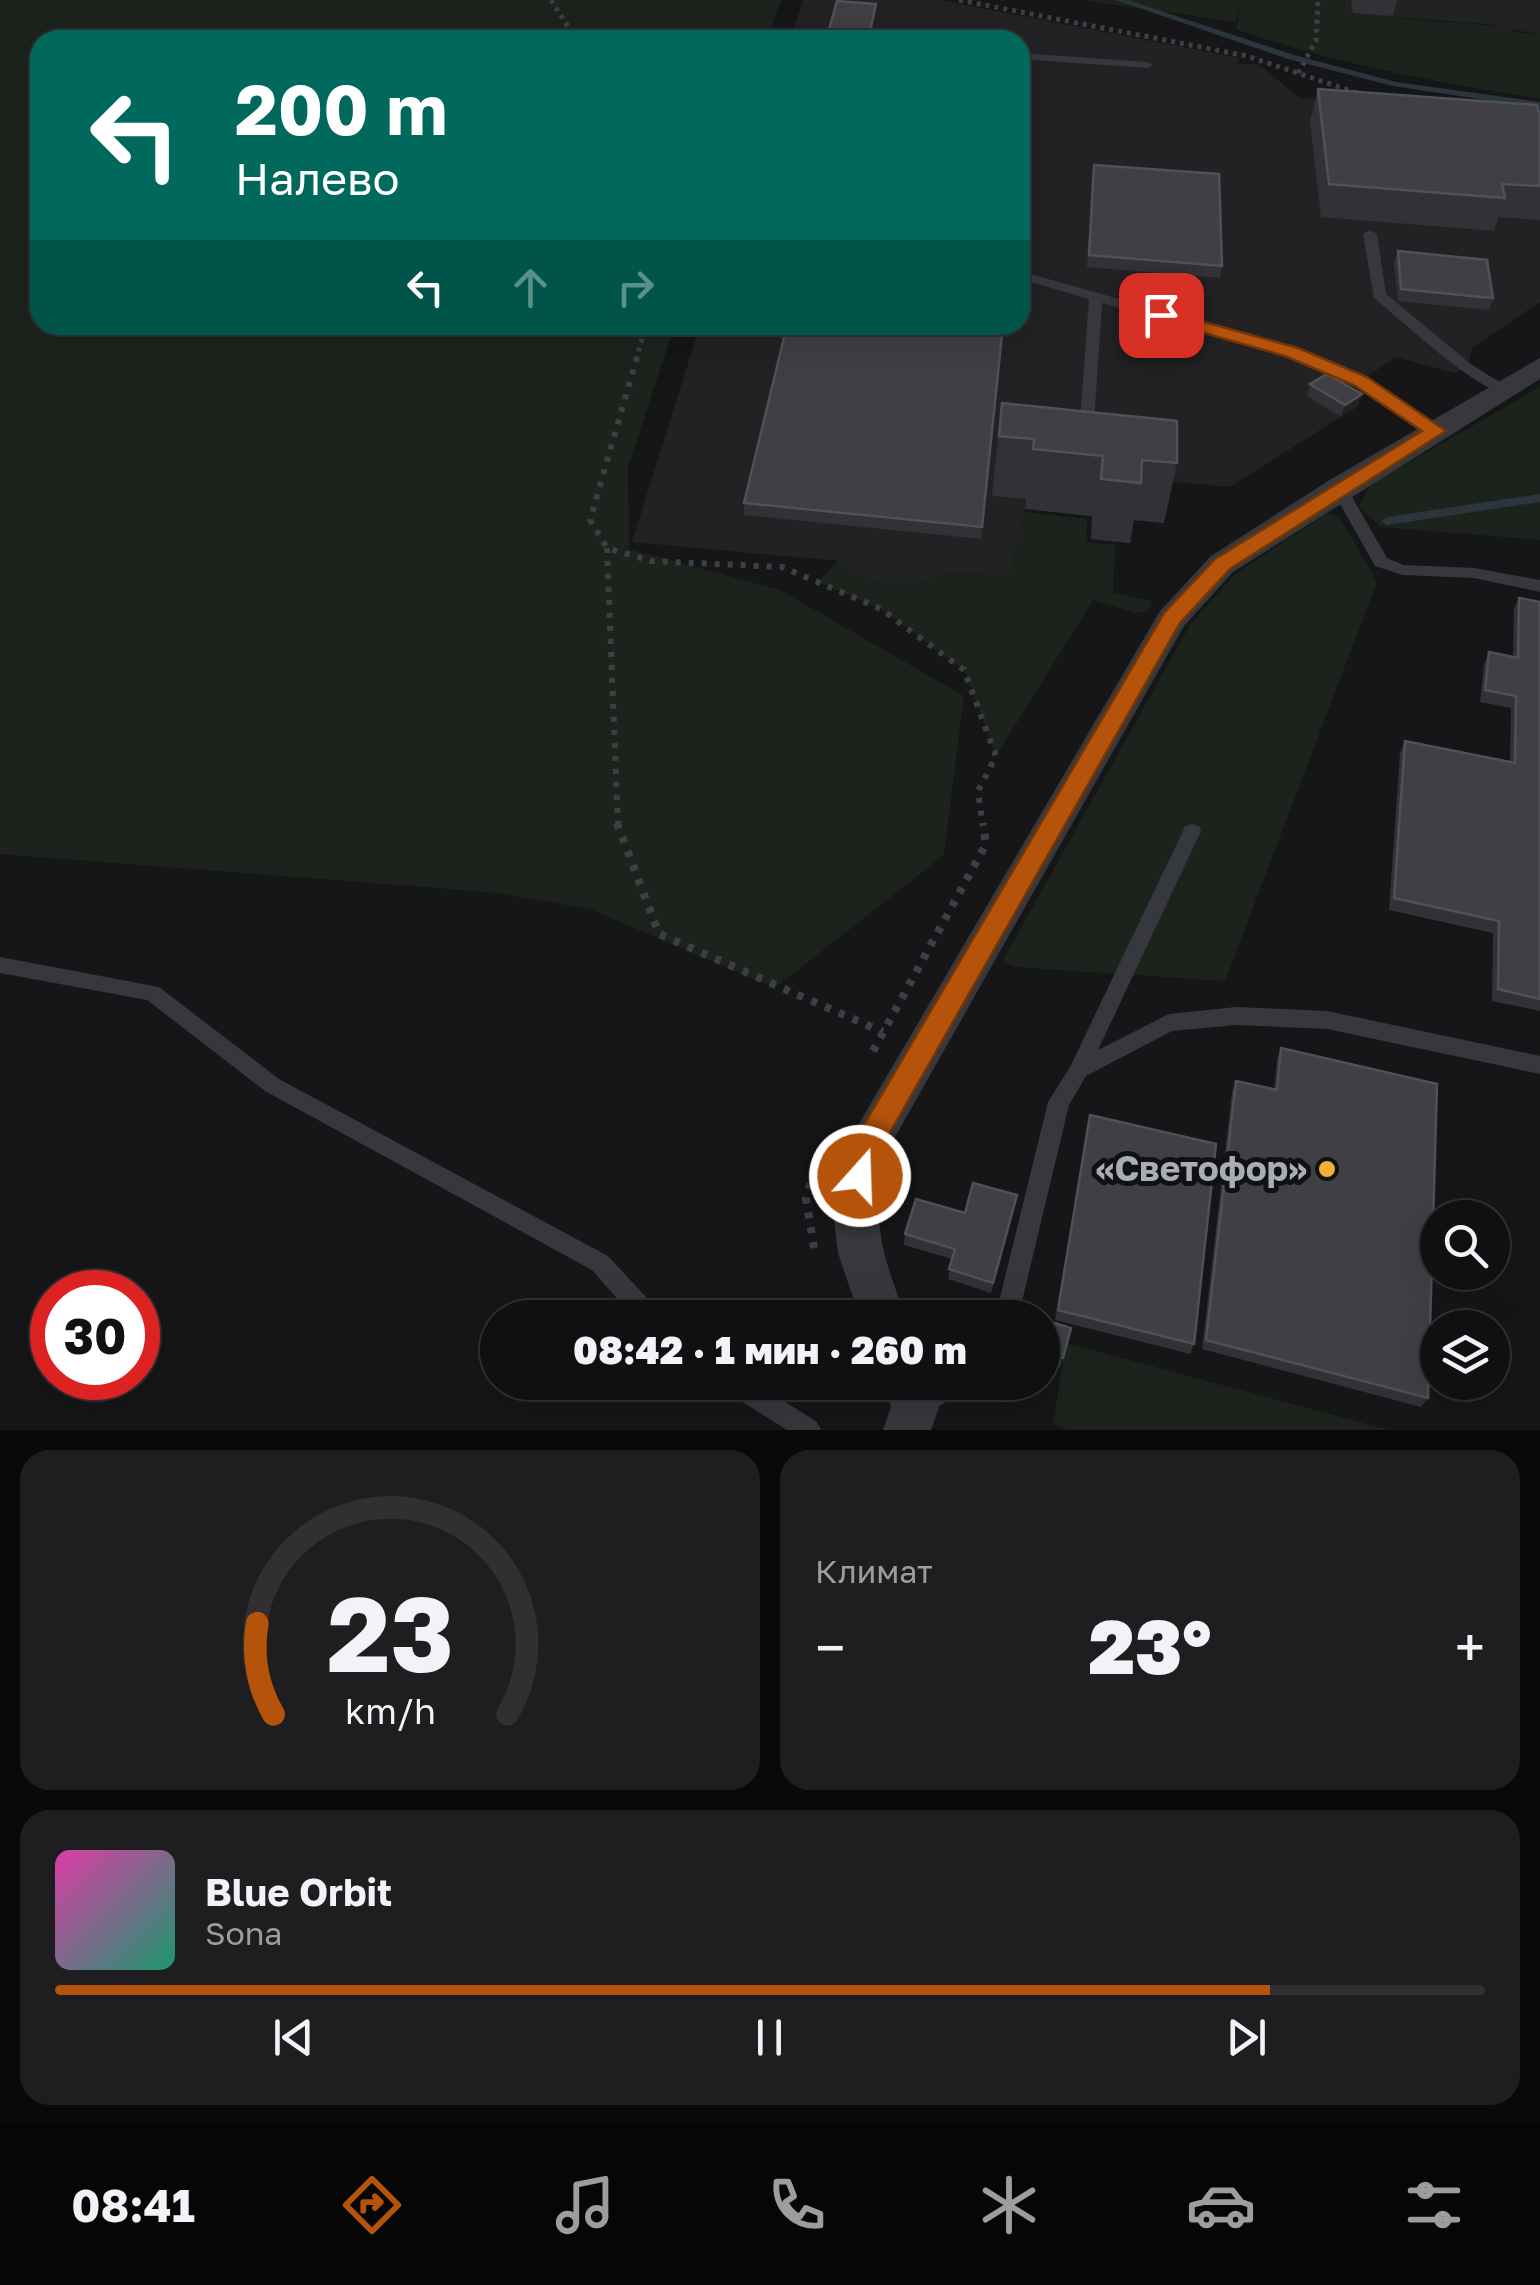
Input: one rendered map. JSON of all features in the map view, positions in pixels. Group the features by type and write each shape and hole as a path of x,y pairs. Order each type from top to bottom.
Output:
{"street":[{"path":"877,1300 860,1253 854,1203 865,1149 1172,618 1222,564 1540,367"}],"lane":[{"path":"1030,57 1147,64"},
{"path":"1370,234 1379,295 1468,368 1504,391"},
{"path":"1030,278 1291,352 1360,381 1436,431"},
{"path":"1087,422 1096,296"},
{"path":"1339,488 1382,562 1403,570 1474,573 1540,586"},
{"path":"1010,1300 1060,1102 1192,832"},
{"path":"0,966 152,993 272,1086 600,1263 634,1300"},
{"path":"1078,1070 1169,1023 1236,1016 1327,1020 1540,1065"},
{"path":"761,1400 809,1430"}],"path":[{"path":"552,0 570,30"},
{"path":"959,0 1247,56 1360,94 1378,96"},
{"path":"1298,73 1316,41 1318,0"},
{"path":"643,335 590,520 607,548 616,822 659,934 883,1032"},
{"path":"607,548 651,561 782,567 881,609 964,670 996,756"}],"shaded area":[{"path":"0,0 781,0 771,30 30,30 30,335 672,335 628,467 629,549 780,590 964,696 944,855 775,988 590,909 488,892 0,854"},
{"path":"803,0 940,0 1239,58 1237,64 1258,64 1300,98 1540,115 1540,302 1472,348 1467,368 1455,373 1395,357 1341,395 1358,406 1230,487 1165,481 1164,523 1131,520 1130,543 1091,539 1092,516 1025,509 1009,577 950,572 912,585 869,581 837,561 632,542 697,335 1030,335 1030,30 793,30"},
{"path":"1081,0 1344,0 1347,14 1511,27 1514,32 1540,35 1540,99 1386,71 1274,41 1236,29 1241,6 1236,22"},
{"path":"1344,0 1540,0 1540,35 1489,24 1346,14"},
{"path":"1540,387 1540,540 1380,527 1359,506 1371,484"},
{"path":"1024,512 1087,519 1086,542 1115,545 1113,593 1154,601 1147,612 1135,613 1093,600 996,756 964,670 881,609 818,582 837,561 870,581 912,585 950,572 1009,577"},
{"path":"1328,513 1339,516 1377,582 1225,981 1015,967 1002,962 1190,625 1235,574"},
{"path":"1066,1343 1389,1430 1068,1430 1053,1424 1057,1400 1060,1400"}],"building":[{"path":"837,1 876,4 870,30 829,30"},
{"path":"1318,89 1537,105 1540,186 1502,184 1505,198 1329,184"},
{"path":"1094,165 1219,174 1222,266 1089,255"},
{"path":"1398,251 1487,260 1493,298 1401,289"},
{"path":"785,335 1002,335 982,527 744,503"},
{"path":"1327,374 1362,394 1345,405 1310,384"},
{"path":"1002,403 1177,421 1177,463 1142,460 1141,483 1101,479 1103,456 1033,449 1034,439 999,436"},
{"path":"1519,598 1540,602 1540,999 1498,989 1499,921 1394,898 1405,741 1515,763 1516,696 1485,690 1489,652 1518,658"},
{"path":"1281,1048 1437,1084 1434,1200 1420,1200 1420,1290 1431,1290 1431,1310 1420,1310 1420,1396 1206,1340 1236,1081 1277,1090"},
{"path":"1090,1115 1216,1144 1194,1344 1060,1310"},
{"path":"973,1183 1017,1195 993,1283 949,1269 955,1249 905,1234 916,1199 965,1213"},
{"path":"1060,1325 1071,1328 1063,1358 1060,1357"}],"waterway":[{"path":"1120,0 1291,57 1396,84 1540,105"},
{"path":"1387,521 1540,498"}],"place":[{"name":"«Светофор»","path":"1327,1169"}],"route":[{"path":"860,1176 865,1149 1172,618 1222,564 1436,431 1360,381 1291,352 1161,315"}]}
